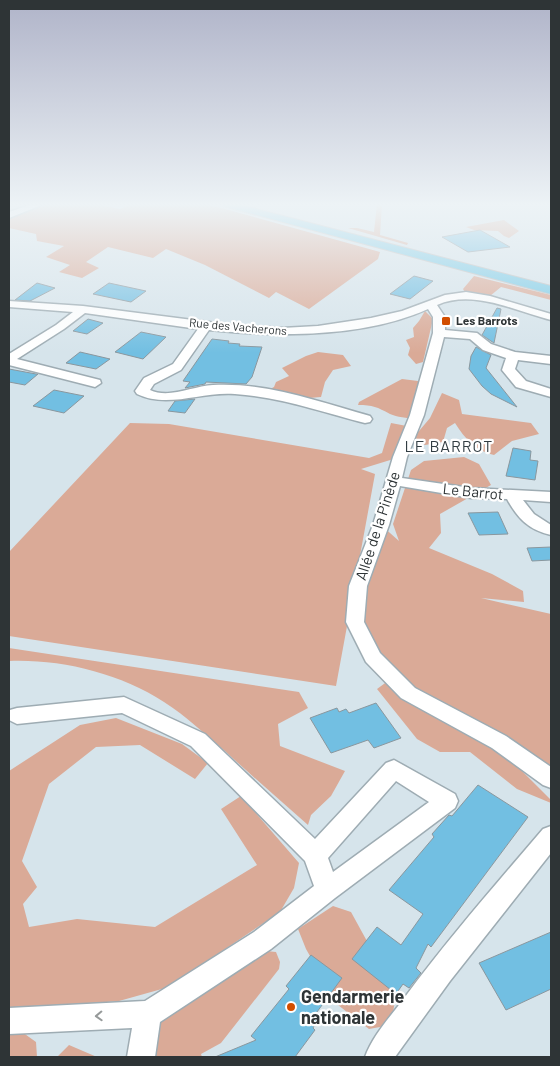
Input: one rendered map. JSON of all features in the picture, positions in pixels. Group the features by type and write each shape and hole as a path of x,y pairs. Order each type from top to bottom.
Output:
{"main road":[{"path":"415,254 551,288"}],"street":[{"name":"Rue des Vacherons","path":"9,304 82,309 263,331 310,331 355,326 408,313 456,296 482,299 551,317"},
{"name":"Allée de la Pinède","path":"428,305 435,309 439,317 439,333 417,415 400,457 381,525 358,586 355,622 373,657 408,694 499,742 551,779"},
{"path":"9,360 60,327 82,309"},
{"path":"207,325 177,367 149,381 142,391 158,398 213,389 233,389 308,402 365,419"},
{"path":"439,333 473,336 487,347 513,356 551,360"},
{"path":"513,356 508,370 521,384 551,393"},
{"path":"9,360 95,383"},
{"name":"Le Barrot","path":"394,481 471,493 551,497"},
{"path":"513,496 523,515 543,528 551,530"},
{"path":"17,716 124,705 198,740 315,855 327,890"},
{"path":"9,1021 148,1014 248,950 447,801 394,769 315,855"},
{"path":"379,1057 414,1006 551,836"},
{"path":"141,1057 148,1014"}],"shaded area":[{"path":"51,254 98,254 86,262 99,268 82,278 59,272 70,265 46,257"},
{"path":"136,254 159,254 153,258"},
{"path":"178,254 380,254 378,259 309,309 276,292 269,298 205,265"},
{"path":"474,276 551,295 551,300 501,287 490,296 524,306 465,292 463,289"},
{"path":"425,311 433,319 423,362 416,364 408,355 410,348 406,340 414,337 413,328"},
{"path":"318,352 343,355 351,366 333,370 325,382 321,397 309,398 268,390 274,387 276,382 289,376 282,368"},
{"path":"402,379 426,382 415,419 393,415 371,406 358,405 359,402"},
{"path":"442,393 459,400 462,414 531,423 539,434 512,441 494,455 482,451 472,444 455,423 447,428 443,442 425,445 414,437 430,418"},
{"path":"130,423 169,424 369,458 382,453 391,423 412,427 400,457 361,469 375,474 336,686 9,636 9,552"},
{"path":"464,457 479,464 491,485 440,514 441,533 429,548 492,574 523,591 524,602 481,598 551,614 551,773 519,751 517,766 551,800 551,803 517,789 470,752 440,752 417,739 377,689 392,678 363,648 359,603 381,525 399,541 393,524 411,470 424,461"},
{"path":"9,648 299,692 308,708 278,724 280,746 345,771 331,796 311,815 308,825 203,732 164,702 128,683 89,670 49,662 9,661"},
{"path":"116,718 182,744 208,763 195,779 140,745 96,747 49,784 22,861 37,887 23,904 29,927 77,919 155,927 257,865 221,809 241,796 299,863 294,888 280,912 169,987 119,1001 9,1010 9,771 80,725"},
{"path":"333,906 351,912 396,994 391,1025 369,1029 338,1005 306,949 298,929"},
{"path":"266,951 276,952 280,962 279,969 221,1043 201,1054 202,1057 154,1057 153,1053 161,1022"},
{"path":"9,1032 22,1032 36,1042 37,1057 9,1057"},
{"path":"69,1045 97,1057 57,1057"}],"building":[{"path":"414,276 433,281 410,299 390,294"},
{"path":"37,283 55,288 30,301 15,300"},
{"path":"109,283 146,291 131,302 93,294"},
{"path":"497,308 501,309 494,343 482,335"},
{"path":"88,319 103,323 87,334 73,331"},
{"path":"141,332 166,337 143,359 115,352"},
{"path":"212,339 229,341 228,343 240,344 239,346 262,347 252,377 246,384 206,382 205,384 185,388 190,382 183,381"},
{"path":"476,347 491,355 486,368 517,407 491,394 469,369 471,356"},
{"path":"80,352 110,359 96,369 66,363"},
{"path":"9,369 38,374 25,385 9,382"},
{"path":"54,390 84,396 64,413 33,406"},
{"path":"195,399 185,413 168,411 175,401"},
{"path":"513,448 531,451 530,460 538,461 535,480 506,476"},
{"path":"498,512 508,534 479,535 468,513"},
{"path":"551,547 551,560 532,561 527,548"},
{"path":"376,703 401,738 374,748 368,740 331,753 310,718 337,708 339,712 346,709 349,713"},
{"path":"478,785 528,817 431,947 428,944 416,968 421,973 409,988 403,984 396,994 352,959 377,927 401,945 423,914 389,890 434,837 432,834 449,815 452,816"},
{"path":"551,932 551,989 506,1010 479,963"},
{"name":"Gendarmerie nationale","path":"311,955 342,978 314,1016 318,1019 313,1028 315,1030 295,1057 215,1057 256,1040 251,1036 289,989 286,986"}],"place":[{"name":"Les Barrots","path":"446,321"},
{"name":"Gendarmerie nationale","path":"291,1007"}],"district":[{"name":"LE BARROT","path":"449,446"}]}
